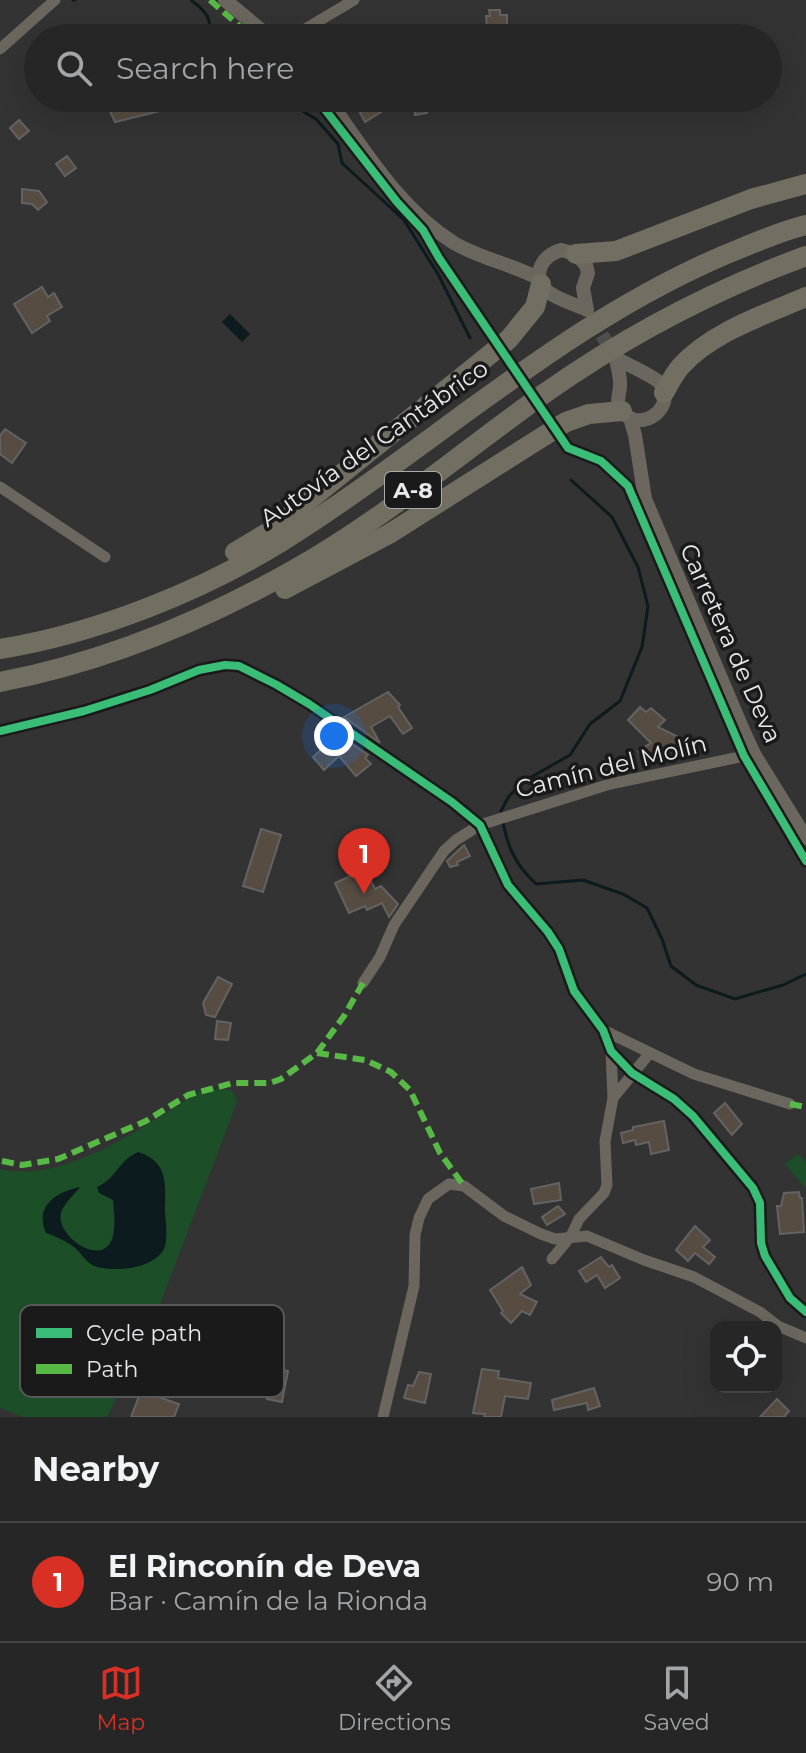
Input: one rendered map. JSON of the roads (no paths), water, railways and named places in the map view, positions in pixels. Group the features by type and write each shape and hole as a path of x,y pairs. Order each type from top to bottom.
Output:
{"highway":[{"path":"576,254 616,251 751,199 806,184"},
{"name":"Autovía del Cantábrico","path":"0,649 112,620 198,585 279,543 530,365 622,305 708,261 806,225"},
{"name":"A-8","path":"0,682 52,672 144,642 217,610 299,567 371,520 547,392 640,332 721,290 806,256"},
{"path":"0,639 122,605 195,575 272,530 509,339 535,307 540,281"},
{"path":"664,393 678,369 695,353 743,325 806,297"},
{"path":"144,642 184,634 247,609 389,534 566,422 589,414 626,415"}],"street":[{"path":"30,24 55,0"},
{"path":"225,0 254,24"},
{"path":"314,24 354,0"},
{"path":"0,49 24,29"},
{"path":"337,112 395,191 419,218 455,244 487,259 510,264 540,281 550,295 564,299 578,294 588,273 586,265 576,254 561,250 510,264"},
{"path":"540,281 540,269 547,256"},
{"path":"621,385 616,358 657,380 664,393 661,410 651,418 642,421 626,415 617,394 627,378 641,374"},
{"name":"Carretera de Deva","path":"626,415 635,435 645,499 754,754 806,838"},
{"name":"Carretera de Deva","path":"638,457 642,429 651,418"},
{"path":"0,487 105,557"},
{"path":"0,731 84,711 199,670 239,666 277,685 331,719 452,802 480,825 508,885 559,949 574,991 603,1030 611,1051 613,1098 605,1141 607,1185 552,1259"},
{"name":"Camín del Molín","path":"363,983 380,957 394,925 444,851 480,825 610,784 754,754"},
{"path":"603,1030 694,1074 790,1104"},
{"path":"611,1051 632,1073 674,1099 693,1116 749,1181 760,1203 761,1243 765,1256 790,1298 806,1312"},
{"path":"613,1098 649,1054"},
{"path":"383,1417 414,1286 415,1235 419,1218 428,1199 449,1184 464,1186 516,1223 555,1239 571,1236 598,1239 644,1260 694,1277 760,1312 788,1331 806,1338"}],"waterway":[{"path":"191,0 201,8 210,24"},
{"path":"304,112 316,119 338,144 342,163 404,220 438,274 470,338"},
{"path":"502,815 509,796 526,780 570,755 590,724 620,701 642,647 648,606 638,567 612,517 571,480"},
{"path":"503,822 514,856 536,884 583,880 623,894 647,908 671,966 696,985 735,999 783,985 806,974"}],"tunnel":[{"path":"591,317 616,358"}],"place":[{"name":"El Rinconín de Deva","path":"364,894"}]}
